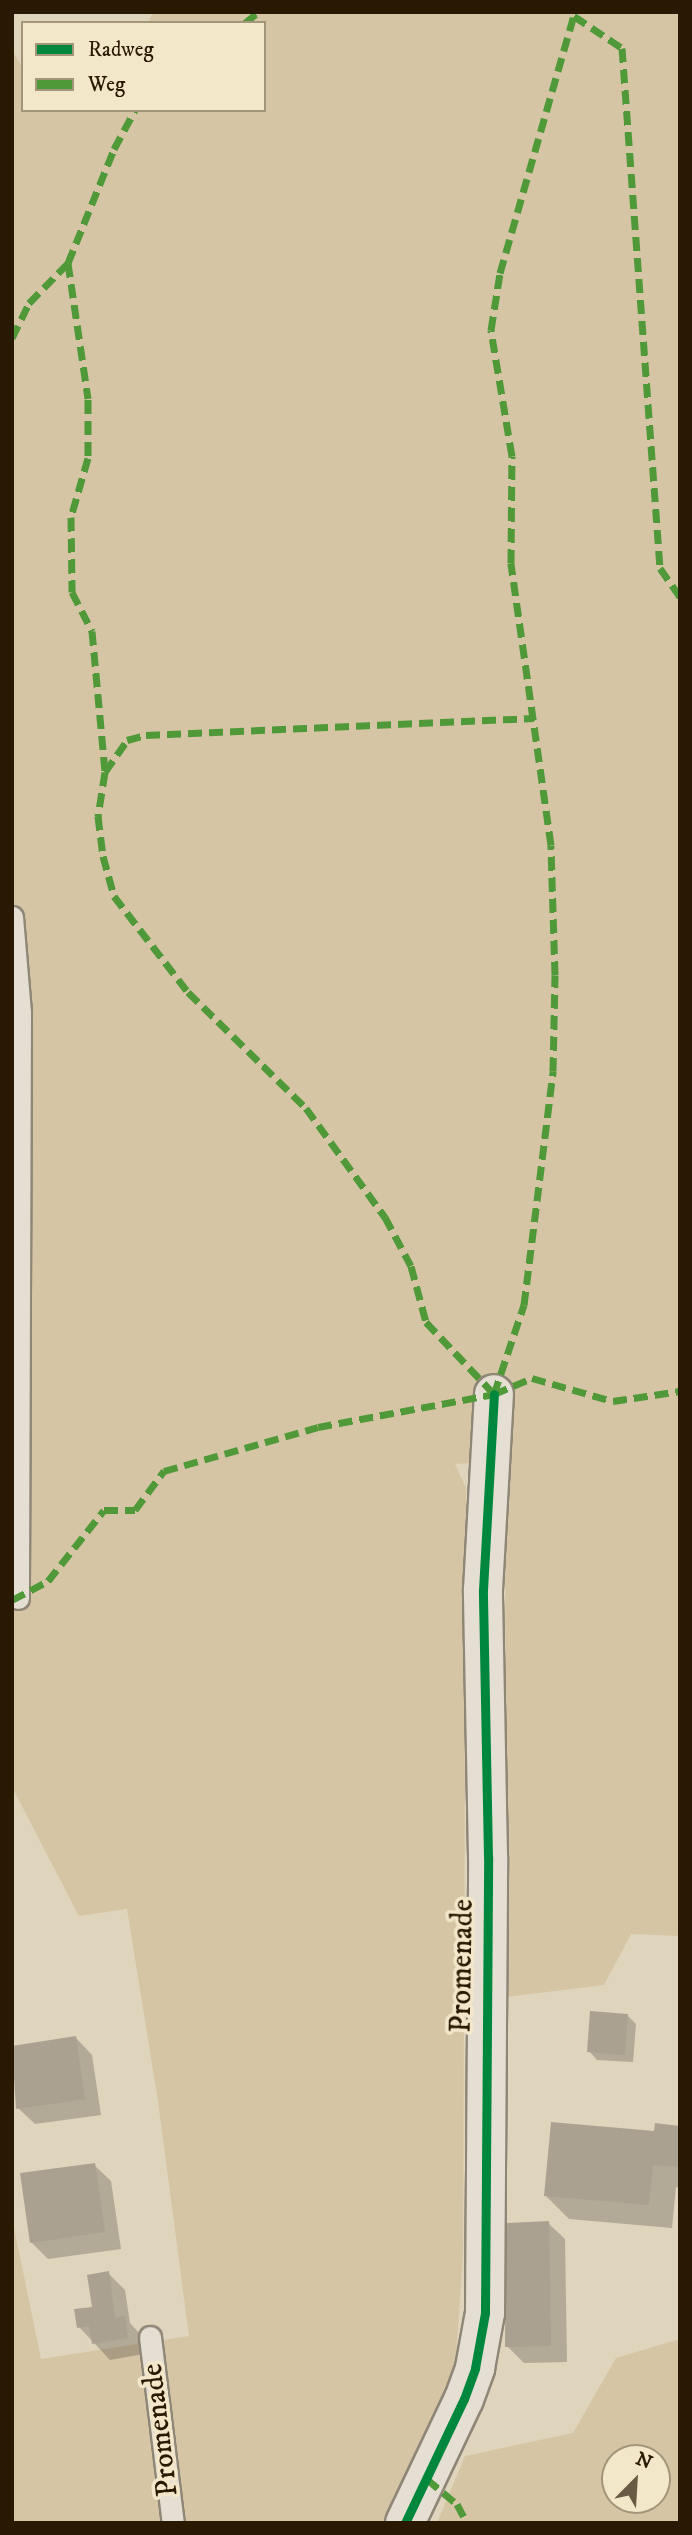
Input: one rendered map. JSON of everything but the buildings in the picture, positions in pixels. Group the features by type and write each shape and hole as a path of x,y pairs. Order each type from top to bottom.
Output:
{"street":[{"name":"Promenade","path":"405,2523 464,2399 475,2368 485,2313 488,1857 483,1590 494,1394"}],"lane":[{"path":"12,917 20,1012 18,1598"},
{"name":"Promenade","path":"150,2337 173,2523"}],"shaded area":[{"path":"153,12 680,12 680,1936 631,1934 604,1985 506,1997 505,1461 455,1464 466,1488 463,2253 455,2374 385,2523 12,2523 12,2218 41,2359 189,2336 158,2101 127,1909 79,1916 12,1787 12,50 21,66 21,112 266,112 266,21 149,21"},
{"path":"680,2339 680,2523 437,2523 465,2456 573,2433 616,2358"}],"marked path":[{"path":"247,21 258,12"},
{"path":"494,1394 524,1305 553,1071 555,975 551,845 511,563 512,456 491,330 500,273 575,12"},
{"path":"574,16 622,48 660,568 680,597"},
{"path":"12,338 29,303 68,263 114,149 134,112"},
{"path":"68,263 88,399 88,458 71,517 72,592 92,631 105,772 98,816 103,856 114,896 188,992 306,1108 385,1217 411,1266 426,1322 494,1394"},
{"path":"105,772 127,740 146,735 534,718"},
{"path":"12,1600 48,1581 104,1510 135,1510 164,1471 318,1427 494,1394 532,1378 613,1401 680,1391"},
{"path":"427,2479 457,2504 467,2523"}],"cycle path":[{"path":"405,2523 464,2399 475,2368 485,2313 488,1857 483,1590 494,1394"}]}
